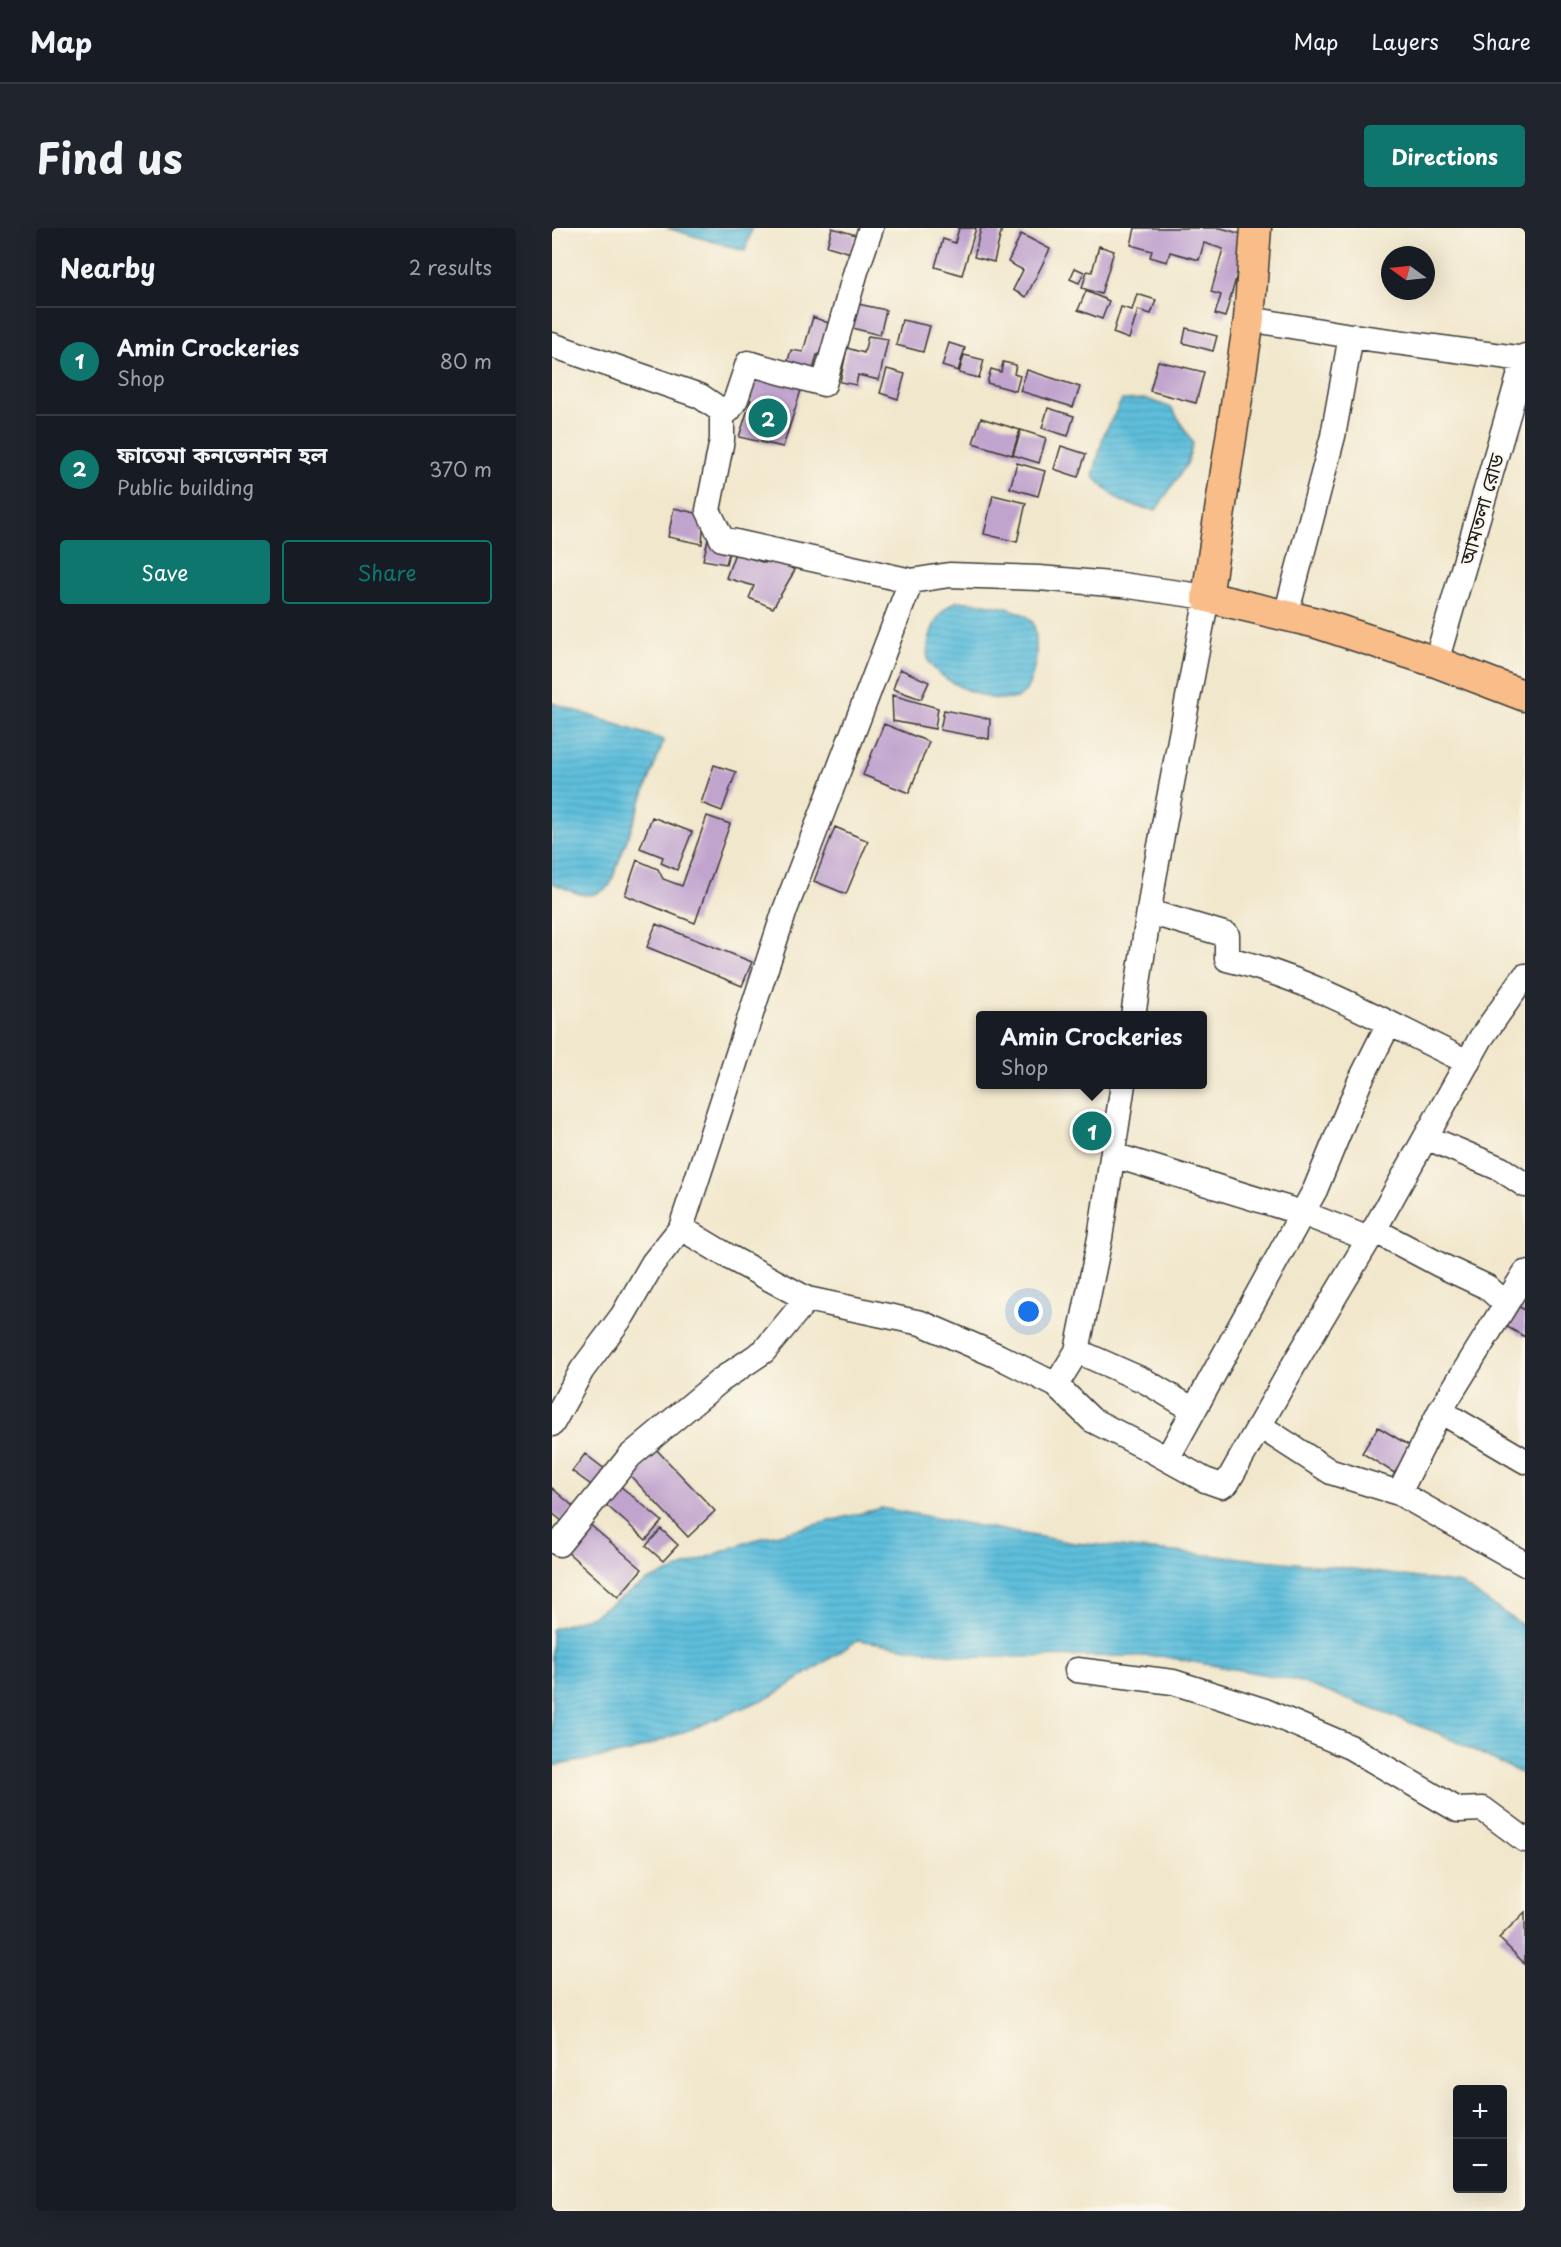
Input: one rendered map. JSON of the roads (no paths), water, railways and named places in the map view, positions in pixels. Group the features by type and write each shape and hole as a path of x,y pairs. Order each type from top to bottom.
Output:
{"main road":[{"path":"1256,228 1250,319 1207,597 1317,623 1436,662 1525,696"}],"street":[{"path":"552,345 700,396 722,411 729,410 736,399 748,363 824,384 856,271 871,228"},
{"path":"1250,319 1351,336 1525,357"},
{"path":"1286,615 1333,436 1351,336"},
{"name":"আমতলা রোড","path":"1436,662 1525,357"},
{"path":"722,411 722,440 708,510 722,539 911,581 949,575 1039,578 1122,585 1207,597 1149,912 1134,1011"},
{"path":"552,1424 582,1370 623,1315 653,1263 681,1228 784,910 911,581"},
{"path":"1149,912 1227,935 1227,959 1250,964 1326,993 1468,1062"},
{"path":"681,1228 807,1299 921,1323 998,1356 1056,1386 1092,1420 1205,1480 1222,1486 1227,1483 1372,1234 1481,1038 1525,976"},
{"path":"1167,1459 1320,1179 1360,1081 1389,1023"},
{"path":"1056,1386 1077,1351 1100,1238 1122,1089"},
{"path":"1426,1137 1501,1169 1525,1185"},
{"path":"1113,1155 1372,1234 1487,1287 1506,1304"},
{"path":"1399,1493 1440,1411 1525,1273"},
{"path":"559,1544 630,1456 721,1380 764,1351 807,1299"},
{"path":"1077,1351 1144,1382 1194,1410"},
{"path":"1440,1411 1525,1461"},
{"path":"1260,1426 1331,1472 1399,1493 1525,1564"},
{"path":"1077,1670 1173,1682 1265,1711 1350,1747 1458,1810 1483,1809 1525,1840"}],"water":[{"path":"667,228 752,228 745,251"},
{"path":"1147,399 1172,408 1193,443 1187,464 1156,510 1128,504 1114,496 1093,476 1104,434 1122,400"},
{"path":"958,601 1008,609 1032,621 1036,636 1036,657 1025,692 1017,698 1005,700 990,698 960,687 946,679 929,662 928,646 934,625 948,606"},
{"path":"552,703 664,740 610,885 596,894 575,893 552,883"},
{"path":"881,1508 1074,1543 1338,1567 1461,1584 1525,1627 1525,1775 1438,1733 1295,1680 1161,1656 968,1657 858,1640 774,1695 699,1726 630,1752 552,1766 552,1629 592,1616 647,1581 747,1542"}],"place":[{"name":"ফাতেমা কনভেনশন হল","path":"768,418"},
{"name":"Amin Crockeries","path":"1092,1131"}]}
